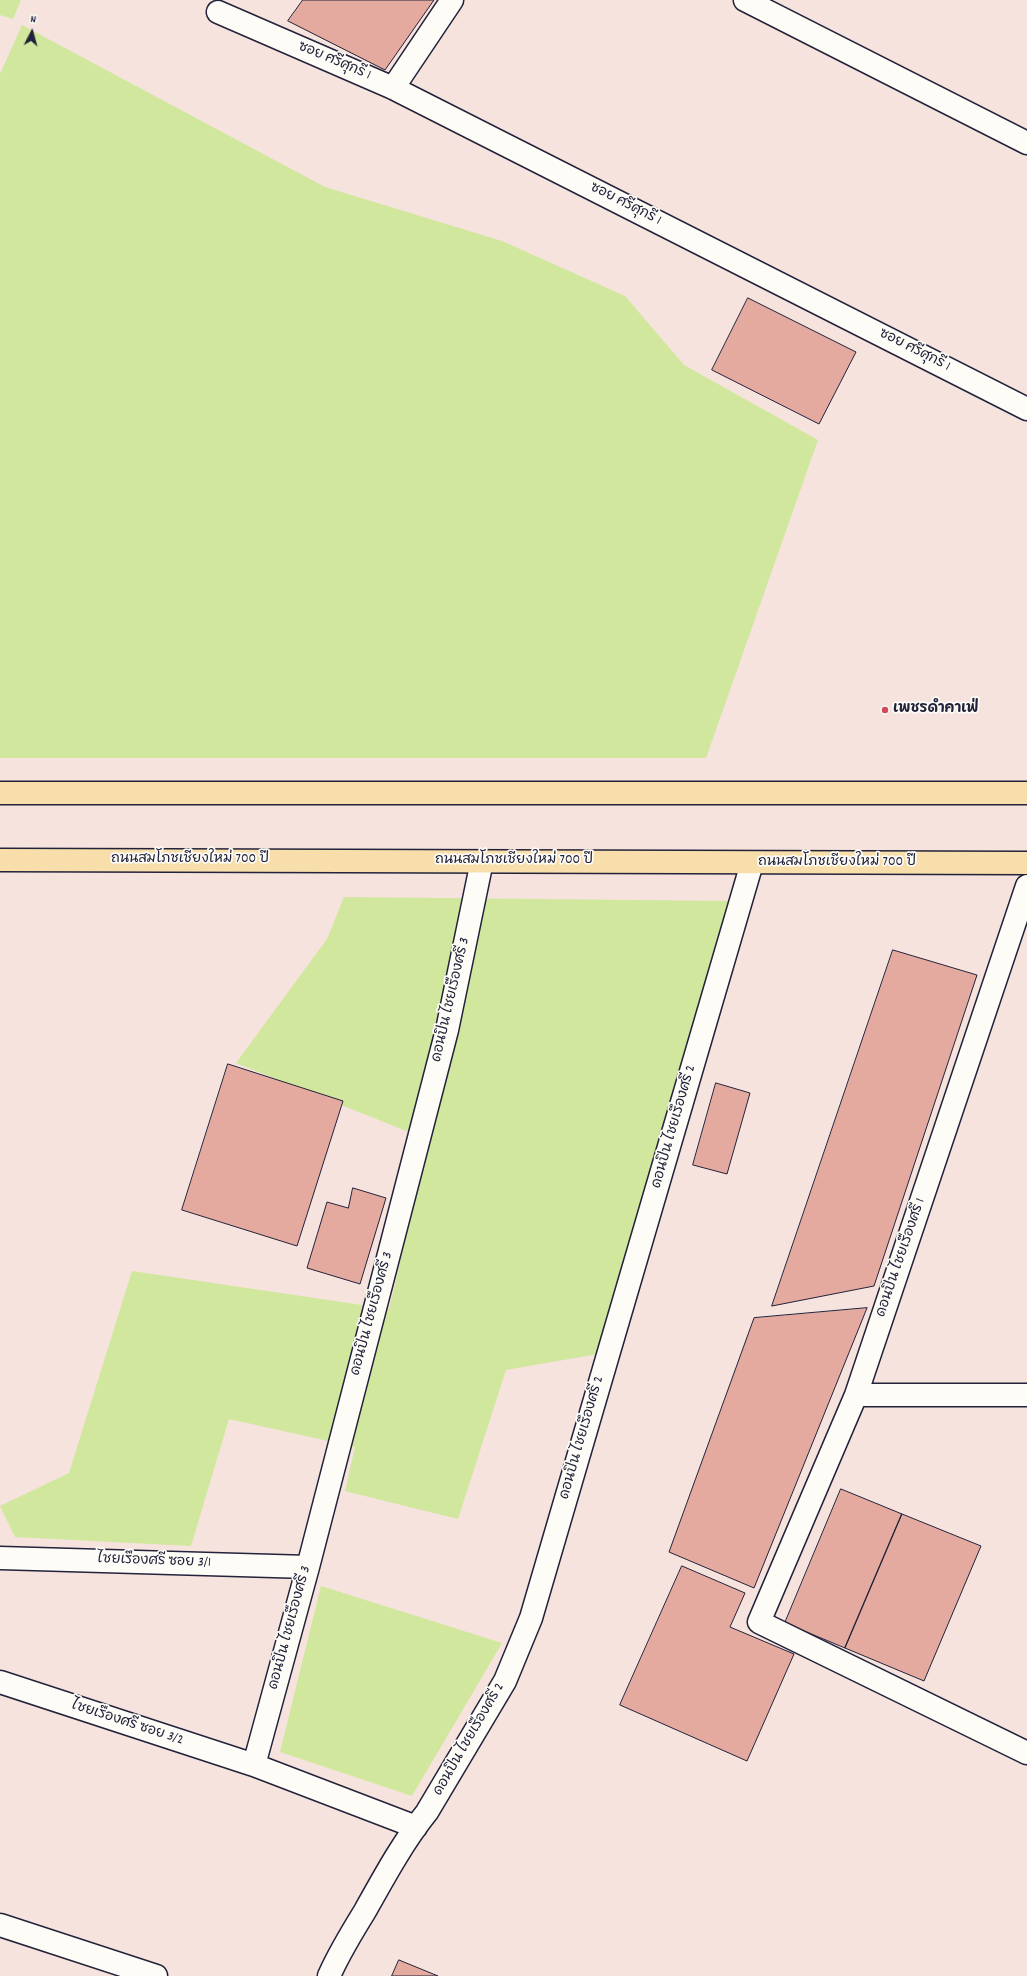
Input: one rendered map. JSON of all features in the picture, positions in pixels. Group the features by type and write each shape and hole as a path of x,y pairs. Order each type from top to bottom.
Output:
{"main road":[{"path":"0,793 1027,793"},
{"name":"ถนนสมโภชเชียงใหม่ 700 ปี","path":"0,860 1027,863"}],"street":[{"path":"393,88 452,0"},
{"path":"745,0 1027,143"},
{"name":"ซอย ศรีศุกรี 1","path":"218,12 393,88 1027,409"},
{"name":"ดอนปิน ไชยเรืองศรี 3","path":"254,1765 308,1567 447,1030 482,861"},
{"name":"ดอนปิน ไชยเรืองศรี 2","path":"330,1976 335,1963 373,1896 427,1812 505,1681 530,1618 752,863"},
{"name":"ดอนปิน ไชยเรืองศรี 1","path":"1027,886 856,1395 759,1622 1027,1753"},
{"path":"856,1395 1027,1395"},
{"name":"ไชยเรืองศรี ซอย 3/1","path":"0,1558 308,1567"},
{"name":"ไชยเรืองศรี ซอย 3/2","path":"0,1682 254,1765 416,1827"},
{"path":"0,1925 156,1976"}],"green space":[{"path":"0,0 21,0 13,19 0,15"},
{"path":"22,25 325,187 502,241 625,296 684,365 818,440 706,758 0,758 0,74"},
{"path":"344,897 731,901 598,1354 506,1370 458,1519 345,1491 355,1447 229,1419 191,1546 15,1537 0,1506 69,1473 132,1271 389,1309 429,1140 236,1063 327,939"},
{"path":"321,1586 502,1643 412,1796 280,1752"}],"building":[{"path":"303,0 434,0 385,70 288,21"},
{"path":"748,298 856,352 819,424 712,370"},
{"path":"893,950 977,975 874,1286 772,1306"},
{"path":"228,1064 343,1101 297,1246 182,1210"},
{"path":"716,1083 750,1093 727,1174 693,1165"},
{"path":"353,1188 386,1198 360,1284 307,1268 327,1202 348,1208"},
{"path":"867,1308 754,1588 669,1552 754,1318"},
{"path":"841,1489 902,1514 845,1648 785,1623"},
{"path":"902,1514 981,1546 924,1681 845,1648"},
{"path":"682,1566 745,1593 730,1627 794,1654 747,1761 620,1705"},
{"path":"399,1960 438,1976 392,1976"}],"place":[{"name":"เพชรดำคาเฟ่","path":"885,710"}]}
